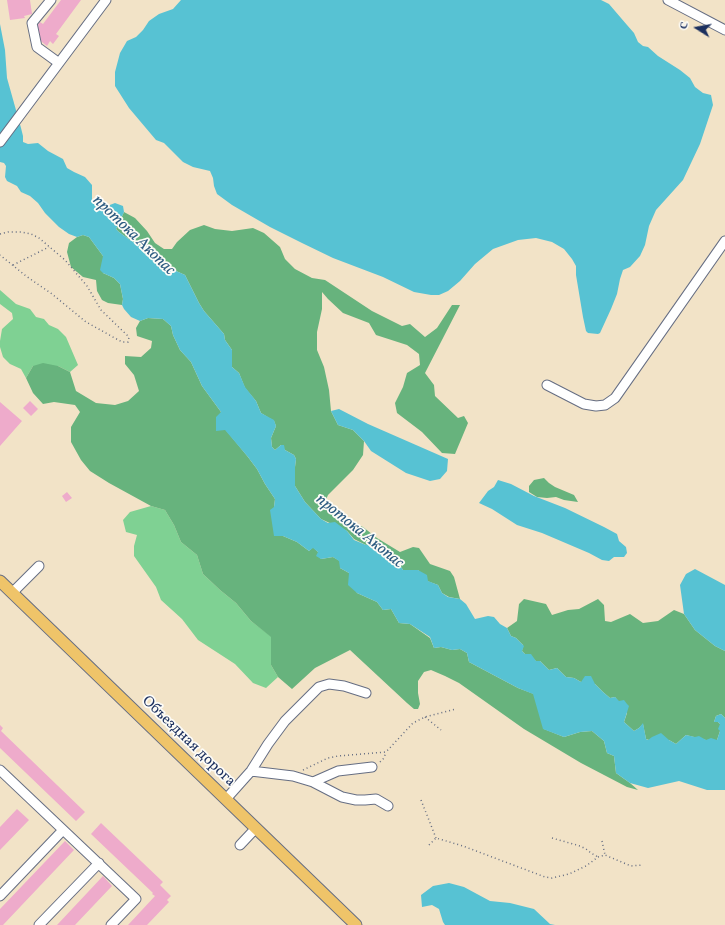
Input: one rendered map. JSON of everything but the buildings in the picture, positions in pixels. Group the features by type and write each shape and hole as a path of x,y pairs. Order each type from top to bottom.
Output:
{"main road":[{"name":"Объездная дорога","path":"0,581 356,925"}],"street":[{"path":"51,0 32,23 37,47 59,63"},
{"path":"0,142 106,0"},
{"path":"668,0 725,30"},
{"path":"547,384 584,404 596,406 605,405 615,398 725,241"},
{"path":"12,593 39,566"},
{"path":"226,799 251,771 285,721 319,688 329,684 344,686 366,693"},
{"path":"313,782 338,771 372,767"},
{"path":"0,770 136,899 111,925"},
{"path":"251,771 292,776 313,782 342,797 356,800 376,799 388,806"},
{"path":"240,845 256,828"},
{"path":"0,896 62,830"},
{"path":"39,925 99,864"}],"path":[{"path":"0,234 8,232 21,232 31,234 39,238 65,260 79,276 87,286 101,310 129,337 128,342 122,342 86,322 0,255"},
{"path":"13,265 49,247"},
{"path":"372,767 384,758 386,752 413,723 425,717 456,709"},
{"path":"425,717 441,730"},
{"path":"292,776 328,758 386,752"},
{"path":"421,800 436,838"},
{"path":"429,845 436,838"},
{"path":"436,838 463,846 545,877 552,878 569,874 586,866 598,857 605,855 631,866 642,865"},
{"path":"552,838 580,846 598,857"},
{"path":"602,841 605,855"}],"green space":[{"path":"124,212 135,218 147,231 155,243 164,249 172,249 190,230 204,225 215,229 232,231 253,228 264,233 280,247 285,259 295,269 312,278 325,280 372,311 402,326 410,324 425,337 437,328 452,305 460,305 425,373 434,385 435,396 458,418 464,416 468,423 455,454 442,453 422,432 397,413 395,403 403,387 407,373 420,365 419,354 407,345 376,335 369,323 343,313 322,292 322,309 317,332 317,350 324,367 329,390 331,411 338,425 353,430 364,441 363,455 353,470 328,495 325,502 327,508 342,511 350,522 363,527 377,538 400,552 413,547 419,548 430,564 450,571 454,577 460,599 449,597 442,593 438,585 427,581 418,570 403,570 398,562 379,550 373,544 366,545 354,539 347,531 321,519 305,502 295,486 296,459 294,455 285,450 281,445 275,450 272,447 271,438 276,426 274,421 261,413 256,401 245,388 239,373 232,367 232,350 225,340 224,334 204,311 185,275 165,266 161,258 147,247 141,246 130,240 116,229"},
{"path":"83,235 89,237 103,256 103,273 114,278 120,284 123,299 122,305 108,303 102,300 97,291 96,280 83,277 71,267 67,252 69,243 77,237"},
{"path":"0,290 16,304 30,309 36,317 44,319 49,325 58,329 66,337 78,365 70,372 58,366 33,366 26,378 21,369 10,364 3,357 0,341 2,329 13,319 12,313 0,304"},
{"path":"148,318 163,319 171,326 173,335 180,350 191,362 202,386 221,412 225,429 257,469 275,499 274,507 283,536 297,542 309,551 313,547 318,552 321,559 333,557 340,561 340,568 349,573 357,593 377,602 383,610 391,609 399,623 410,624 430,638 434,648 441,647 452,650 460,649 467,653 469,662 518,688 534,694 544,729 564,737 580,732 592,731 604,741 607,753 614,756 616,773 638,790 627,787 581,763 524,729 459,683 431,670 424,672 418,681 420,704 418,709 414,709 407,703 350,650 315,668 292,689 278,677 271,665 271,637 251,621 236,603 203,574 197,555 181,542 174,525 165,510 151,506 90,471 81,460 71,442 71,427 80,412 75,405 54,402 43,404 33,393 26,378 33,366 43,363 58,366 70,372 76,391 96,403 115,405 128,401 139,391 134,375 125,364 125,356 141,357 151,348 152,341 137,336 136,328 140,321"},
{"path":"544,478 555,487 574,495 578,502 556,497 537,497 529,492 529,486 534,480"},
{"path":"151,506 165,510 174,525 181,542 197,555 203,574 236,603 251,621 272,637 271,665 278,677 266,688 253,683 235,664 198,640 182,619 161,600 156,587 134,556 134,546 137,535 126,532 123,520 130,512"},
{"path":"524,599 546,604 552,615 568,610 579,609 598,599 604,605 605,621 611,622 630,614 643,623 658,621 674,610 684,614 695,630 715,646 725,651 725,718 721,714 716,716 714,722 718,722 720,724 720,731 717,740 706,740 686,735 676,744 669,740 646,739 643,724 634,731 624,722 627,713 615,697 610,698 595,684 581,682 574,678 566,677 557,668 549,670 540,661 536,661 525,654 522,651 523,645 516,638 511,636 507,628 517,621 519,604"}],"water":[{"path":"181,0 601,0 609,4 634,33 638,42 643,46 648,47 658,56 680,70 690,78 695,87 703,93 711,95 713,105 700,144 683,180 656,210 649,226 645,245 640,256 630,267 623,270 617,294 600,333 588,333 586,331 583,317 576,275 576,266 564,249 552,242 536,238 518,240 493,249 475,264 460,281 448,291 439,295 431,295 414,292 383,277 333,258 270,227 232,205 217,194 210,171 193,167 183,162 164,143 156,140 129,108 115,86 115,72 120,53 127,41 136,37 149,21 159,14 173,9"},
{"path":"0,24 5,50 7,78 23,136 23,142 28,144 38,143 48,151 63,159 67,168 85,177 92,185 92,202 97,207 102,208 115,203 123,206 124,212 116,229 130,240 141,246 147,246 161,258 165,266 185,275 204,311 224,334 225,340 232,350 232,367 239,373 245,387 256,401 261,413 274,420 276,426 271,438 272,447 275,450 281,445 284,445 285,450 294,455 296,459 295,486 305,502 321,519 328,523 335,522 347,531 354,540 366,545 376,544 379,550 383,550 391,555 393,560 398,562 403,570 418,570 427,575 428,581 438,585 442,593 448,597 460,599 466,604 475,619 488,616 494,617 500,624 507,628 511,636 516,638 524,646 522,651 525,654 531,654 536,661 540,661 549,670 557,668 566,677 574,678 581,682 585,676 591,676 595,684 610,698 615,697 619,701 624,700 629,706 624,722 634,731 643,723 646,739 648,740 661,733 676,744 686,735 695,737 699,736 706,740 711,738 717,740 720,731 718,729 720,724 718,722 714,722 716,716 721,714 725,718 725,790 707,790 679,781 648,788 630,783 616,773 614,756 607,753 604,741 592,731 580,732 564,737 543,729 533,694 518,688 469,662 467,653 460,649 452,650 441,647 434,648 430,637 410,624 399,623 391,609 383,610 377,602 357,593 348,585 349,573 340,568 339,561 333,557 321,559 316,556 318,552 313,548 309,551 297,542 283,536 274,536 270,510 274,507 275,499 257,469 225,430 216,431 216,417 221,412 202,386 191,362 180,350 173,335 171,326 163,319 148,318 140,321 131,317 122,305 123,299 120,284 114,278 100,270 103,256 89,237 83,235 77,237 69,234 59,227 30,196 21,192 17,186 7,181 5,177 6,166 4,163 0,162"},
{"path":"339,409 368,424 448,459 447,471 440,479 430,481 406,473 371,451 353,430 338,425 331,411"},
{"path":"498,480 511,484 534,496 565,508 617,534 619,541 626,547 627,553 624,557 614,557 609,561 602,560 542,533 517,525 492,509 479,503 488,491 494,487"},
{"path":"695,569 725,585 725,651 715,646 695,630 684,614 680,585 686,574"},
{"path":"449,883 464,887 490,901 510,903 534,909 550,924 555,925 445,925 439,909 432,905 422,907 421,895 433,886"}],"water label":[{"name":"протока Акопас","path":"133,236"},
{"name":"протока Акопас","path":"359,532"}]}
